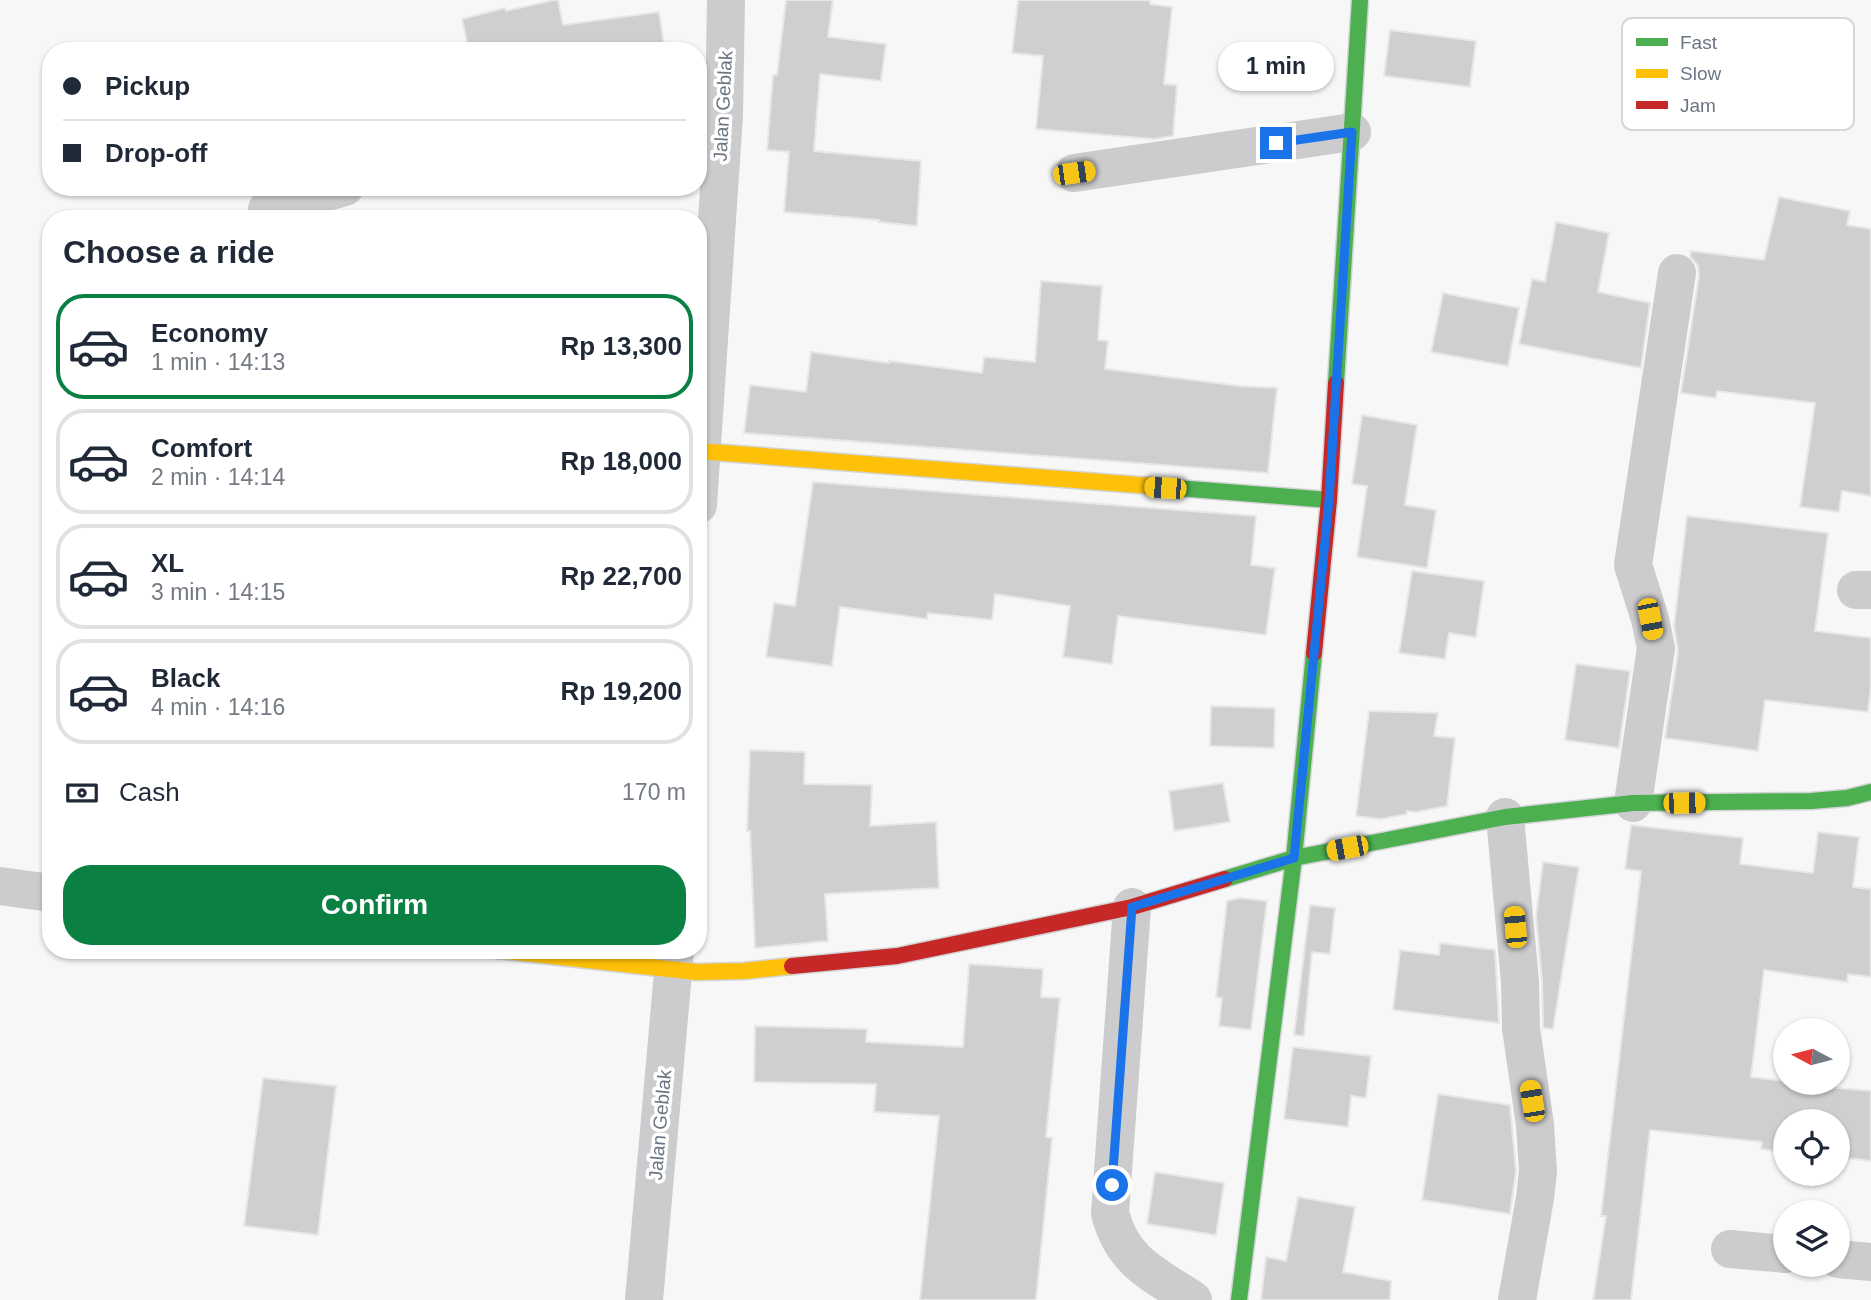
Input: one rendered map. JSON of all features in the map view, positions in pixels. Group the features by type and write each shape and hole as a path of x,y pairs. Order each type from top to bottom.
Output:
{"street":[{"name":"Jalan Geblak","path":"707,228 711,116 726,0"},
{"path":"1239,1300 1294,858 1329,500 1360,0"},
{"path":"1074,173 1352,132"},
{"path":"267,209 313,196"},
{"path":"1633,803 1656,649 1650,619 1633,565 1676,274"},
{"path":"707,452 1329,500"},
{"path":"656,959 744,971 897,956 1132,907 1294,858 1505,817 1633,803 1811,801 1847,798 1871,792"},
{"path":"1505,817 1520,982 1521,1028 1535,1125 1538,1171 1517,1300"},
{"path":"0,886 42,892"},
{"path":"1132,907 1110,1213 1115,1233 1126,1252 1143,1267 1192,1300"},
{"name":"Jalan Geblak","path":"644,1300 674,960"},
{"path":"1730,1249 1773,1253"},
{"path":"1850,1260 1871,1262"}],"building":[{"path":"558,0 563,25 659,12 664,42 467,42 462,19 505,8 506,11"},
{"path":"786,0 833,0 828,37 886,44 881,81 820,74 814,151 921,161 917,226 784,212 789,152 767,150 773,75 777,75"},
{"path":"1018,0 1150,0 1150,4 1172,7 1164,84 1177,85 1173,136 1153,139 1036,129 1043,56 1012,53"},
{"path":"1390,30 1476,41 1470,87 1384,76"},
{"path":"1779,197 1850,211 1847,225 1871,229 1871,496 1842,491 1839,512 1800,507 1815,403 1717,391 1716,398 1681,393 1699,276 1698,266 1690,256 1691,251 1764,260"},
{"path":"1556,222 1609,233 1598,292 1650,303 1641,368 1519,344 1532,279 1545,282"},
{"path":"1041,281 1102,286 1098,340 1108,341 1105,369 1277,388 1268,473 744,433 750,385 806,392 811,352 982,373 984,357 1035,362"},
{"path":"1443,293 1519,308 1508,366 1431,352"},
{"path":"1362,415 1417,425 1405,505 1436,510 1427,568 1357,557 1367,486 1352,484"},
{"path":"813,482 1256,516 1251,565 1275,568 1266,635 1118,616 1112,664 1063,657 1070,606 995,594 992,620 928,613 927,619 840,607 832,666 766,657 774,603 795,606"},
{"path":"1687,516 1828,533 1815,631 1871,638 1868,712 1765,700 1758,751 1665,738 1678,651 1674,626"},
{"path":"1412,571 1484,581 1476,637 1449,633 1445,659 1399,653"},
{"path":"1576,664 1630,671 1619,748 1565,740"},
{"path":"1211,706 1275,708 1274,748 1210,746"},
{"path":"1369,711 1438,713 1434,736 1455,738 1447,806 1417,812 1407,811 1407,814 1381,819 1356,816"},
{"path":"750,750 805,752 804,784 872,785 870,826 936,822 939,888 825,894 828,941 755,948 750,831 747,831"},
{"path":"1223,783 1230,822 1174,831 1169,791"},
{"path":"1631,825 1743,838 1740,864 1813,873 1818,832 1859,837 1853,887 1871,889 1871,977 1848,974 1847,982 1764,970 1751,1077 1773,1080 1773,1096 1850,1096 1850,1089 1871,1091 1871,1161 1850,1158 1850,1109 1773,1109 1773,1150 1761,1149 1762,1142 1650,1130 1631,1300 1593,1300 1606,1216 1601,1216 1641,871 1625,869"},
{"path":"1543,862 1579,867 1553,1029 1543,1028 1536,916"},
{"path":"1239,898 1267,901 1251,1030 1219,1026 1222,998 1216,997 1227,901"},
{"path":"1310,905 1335,908 1330,954 1312,952 1304,1036 1294,1035"},
{"path":"1440,943 1495,950 1499,1023 1393,1010 1400,950 1439,955"},
{"path":"969,964 1043,969 1041,997 1060,998 1046,1137 1052,1138 1036,1300 920,1300 939,1116 874,1112 876,1084 754,1082 755,1026 867,1029 866,1042 963,1047"},
{"path":"1293,1047 1371,1056 1366,1098 1351,1096 1348,1127 1284,1119"},
{"path":"263,1078 336,1086 318,1235 244,1226"},
{"path":"1438,1094 1510,1105 1516,1171 1510,1214 1422,1200"},
{"path":"1155,1172 1224,1183 1216,1235 1147,1224"},
{"path":"1298,1197 1355,1207 1343,1272 1391,1281 1390,1300 1261,1300 1266,1257 1286,1261"}],"traffic: fast":[{"path":"1336,383 1360,0"},
{"path":"1152,486 1329,500"},
{"path":"1239,1300 1294,858 1314,653"},
{"path":"1225,879 1294,858 1505,817 1633,803 1811,801 1847,798 1871,792"}],"traffic: slow":[{"path":"707,452 1152,486"},
{"path":"578,959 696,972 792,966"}],"traffic: jam":[{"path":"1314,653 1329,500 1336,383"},
{"path":"792,966 897,956 1132,907 1225,879"}],"route":[{"path":"1112,1185 1132,907 1294,858 1329,500 1352,132 1276,143"}]}
